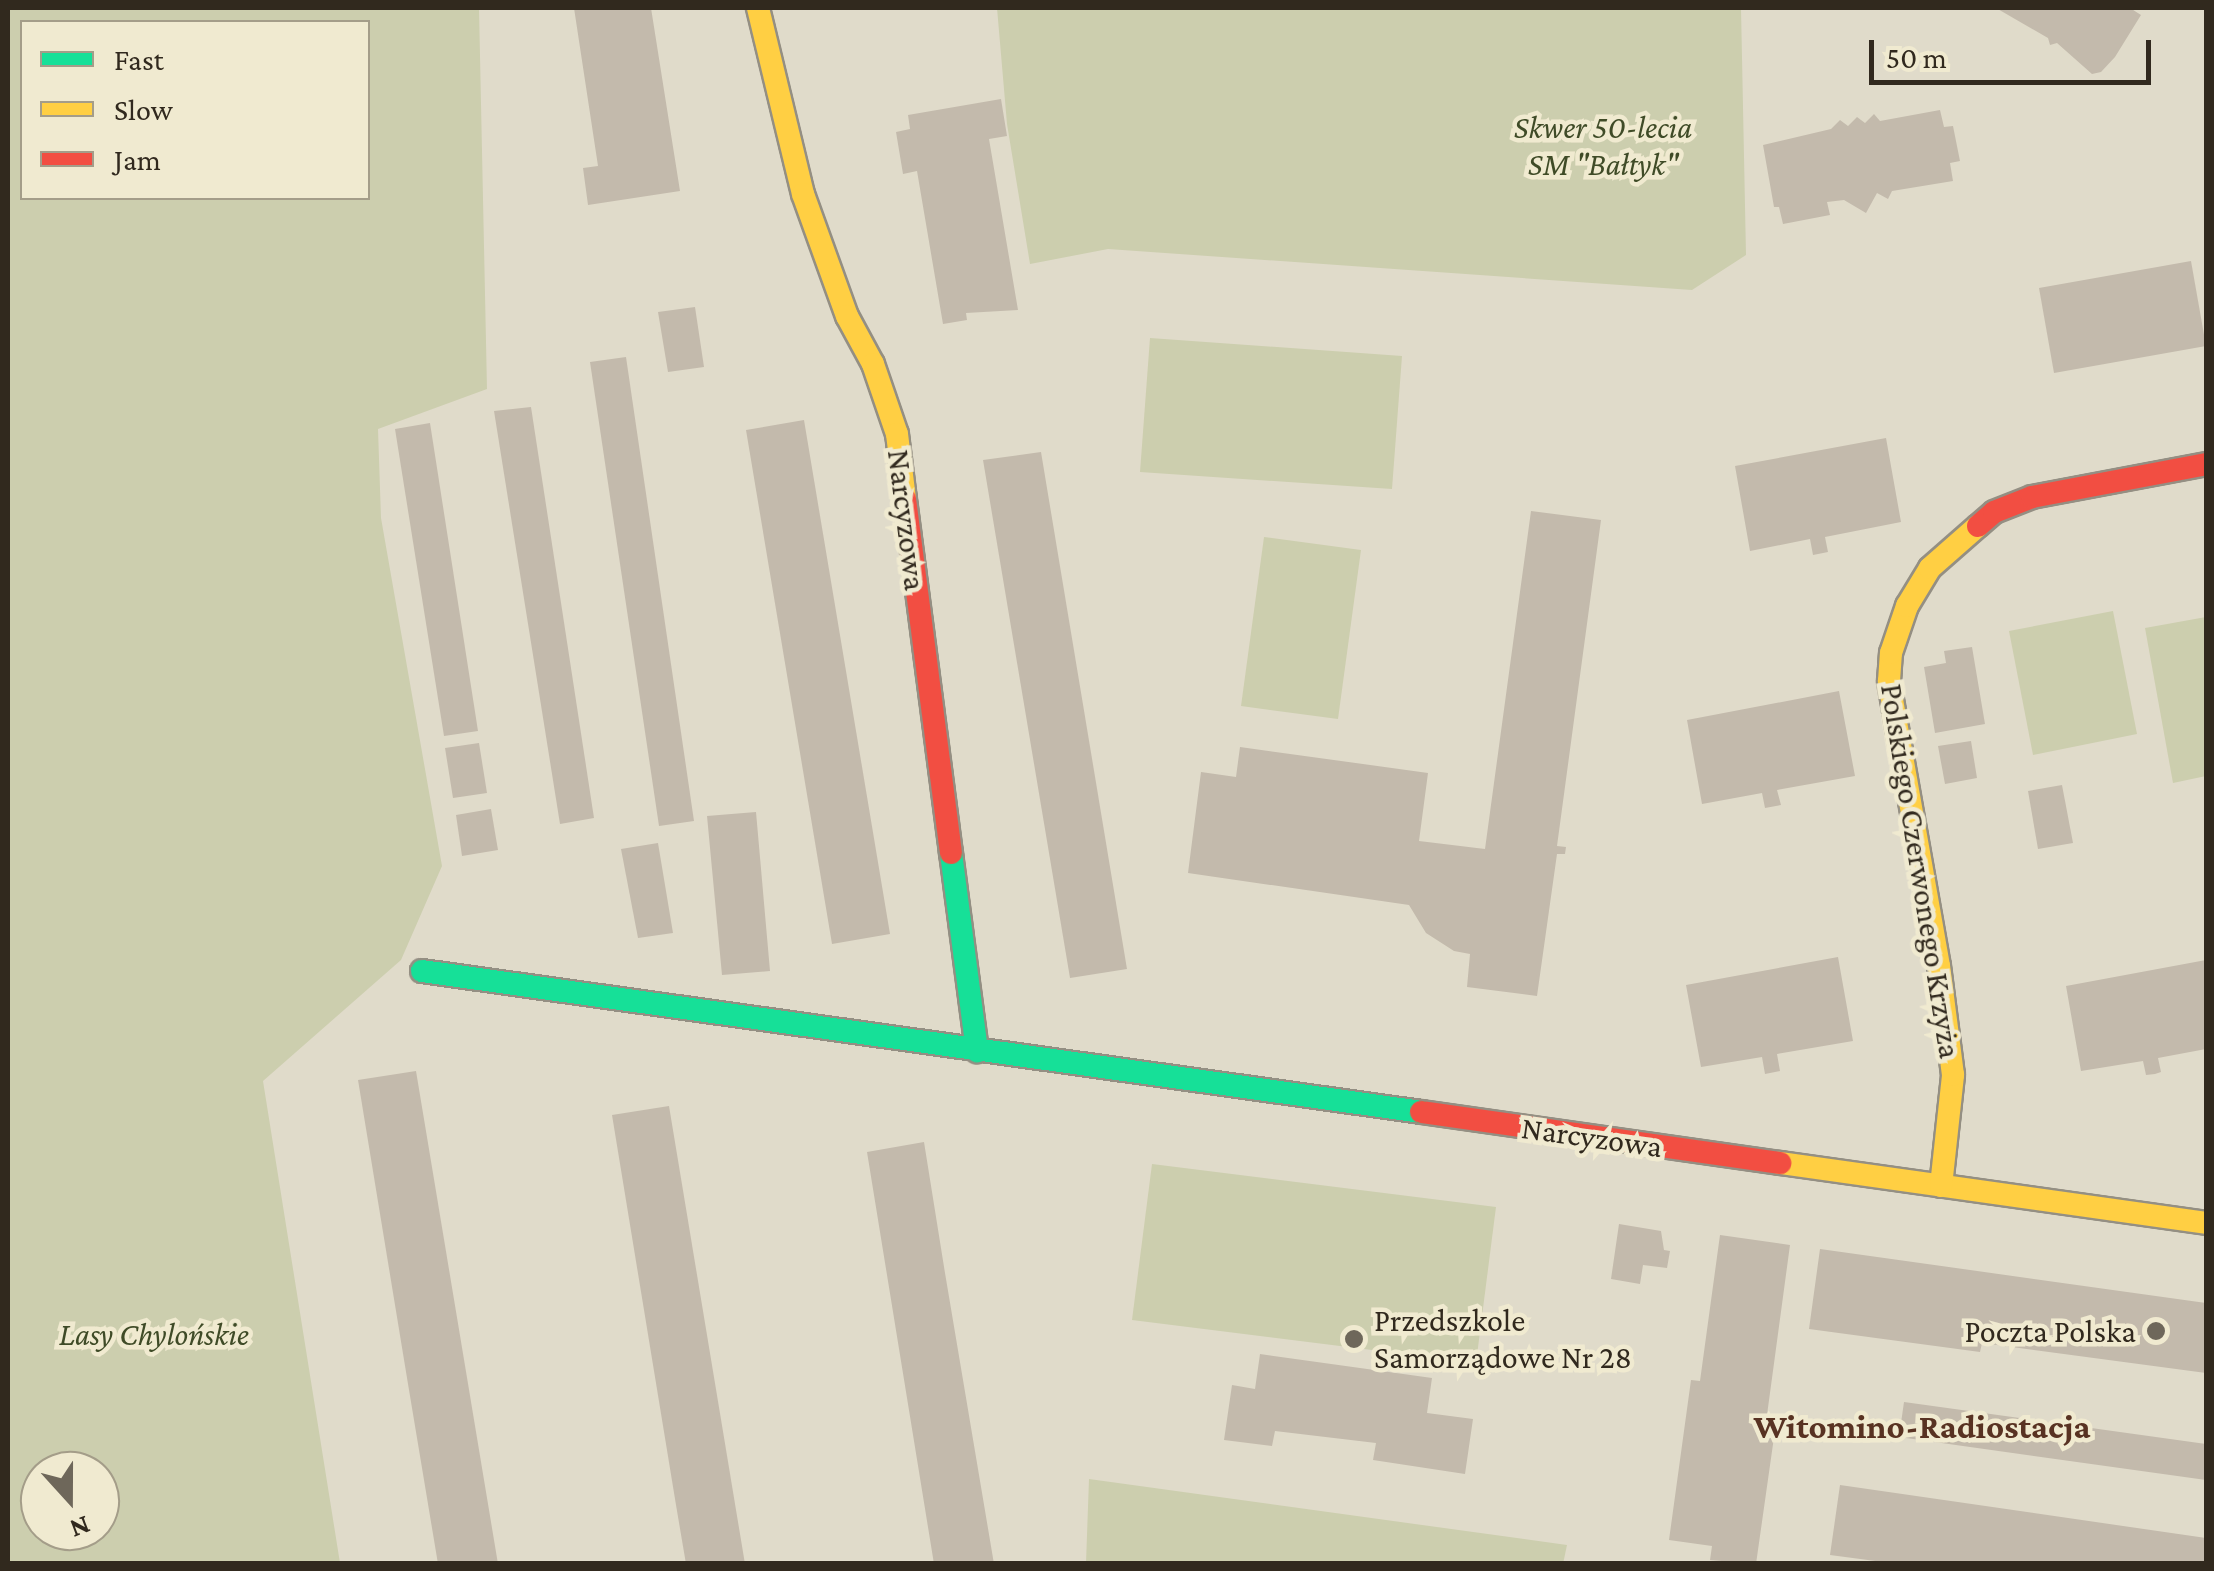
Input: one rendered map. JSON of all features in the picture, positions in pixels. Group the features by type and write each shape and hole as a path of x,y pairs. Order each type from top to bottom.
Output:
{"street":[{"name":"Narcyzowa","path":"758,8 803,194 846,316 873,364 897,434 976,1051"},
{"name":"Polskiego Czerwonego Krzyża","path":"1941,1186 1953,1075 1939,966 1889,682 1891,653 1907,606 1930,568 1994,512 2032,497 2206,464"},
{"name":"Narcyzowa","path":"422,972 2206,1222"}],"green space":[{"name":"Lasy Chylońskie","path":"8,8 479,8 487,389 378,429 381,518 442,866 401,960 263,1081 340,1563 8,1564"},
{"name":"Skwer 50-lecia SM \"Bałtyk\"","path":"997,8 1741,8 1746,255 1692,290 1108,249 1030,264 1007,124"},
{"path":"1150,338 1402,356 1392,489 1140,472"},
{"path":"1264,537 1361,550 1338,719 1241,706"},
{"path":"2113,611 2137,734 2033,755 2009,631"},
{"path":"2206,617 2206,776 2173,783 2145,628"},
{"path":"1152,1164 1496,1207 1476,1363 1132,1320"},
{"path":"1089,1479 1567,1545 1563,1564 1086,1563"}],"building":[{"path":"574,8 651,8 680,191 588,205 583,168 598,166"},
{"path":"1996,8 2130,8 2141,15 2115,57 2101,72 2092,74 2057,43 2050,45 2048,38"},
{"path":"1001,99 1007,136 989,139 1018,310 966,313 967,320 943,324 917,171 903,174 896,132 910,129 908,115"},
{"path":"1940,110 1944,127 1953,126 1960,161 1950,163 1953,181 1892,191 1888,199 1877,193 1866,213 1844,200 1827,202 1830,215 1783,224 1779,207 1774,207 1763,145 1831,129 1840,120 1848,126 1857,117 1865,123 1874,114 1880,121"},
{"path":"2191,261 2206,346 2054,373 2039,288"},
{"path":"695,307 704,367 668,372 658,312"},
{"path":"626,357 694,821 659,826 590,362"},
{"path":"531,407 594,818 560,824 494,411"},
{"path":"804,420 890,934 832,944 746,430"},
{"path":"430,423 478,731 444,736 395,429"},
{"path":"1886,438 1901,522 1825,537 1828,552 1813,555 1810,539 1750,551 1735,466"},
{"path":"1041,452 1127,969 1070,978 983,460"},
{"path":"1531,511 1601,520 1557,846 1566,847 1565,854 1557,854 1537,996 1467,987 1470,954 1454,951 1426,933 1409,905 1188,873 1201,772 1236,777 1240,747 1428,773 1419,841 1485,849"},
{"path":"1972,647 1985,724 1935,733 1924,667 1946,663 1944,651"},
{"path":"1839,691 1855,776 1777,790 1781,805 1765,808 1762,793 1702,804 1687,720"},
{"path":"1971,741 1977,778 1945,784 1938,746"},
{"path":"479,743 487,793 453,798 445,748"},
{"path":"2062,785 2073,843 2038,849 2028,791"},
{"path":"491,809 498,850 462,856 456,815"},
{"path":"756,812 770,971 722,975 707,816"},
{"path":"658,843 673,933 638,938 621,849"},
{"path":"1838,957 1853,1041 1777,1054 1780,1071 1765,1074 1762,1057 1701,1067 1686,985"},
{"path":"2206,960 2206,1049 2158,1058 2161,1072 2155,1074 2146,1075 2143,1061 2081,1071 2066,986"},
{"path":"416,1071 498,1564 438,1564 408,1384 358,1080"},
{"path":"669,1106 745,1564 686,1564 676,1505 612,1115"},
{"path":"924,1142 994,1564 934,1564 867,1152"},
{"path":"1619,1224 1661,1231 1664,1250 1670,1251 1667,1268 1643,1265 1640,1284 1611,1279"},
{"path":"1720,1235 1790,1245 1767,1415 1777,1416 1756,1564 1710,1560 1712,1546 1669,1540 1691,1380 1700,1381"},
{"path":"1820,1249 2206,1303 2206,1373 1982,1343 1980,1352 1809,1329"},
{"path":"1260,1354 1432,1378 1427,1413 1473,1419 1465,1474 1373,1460 1376,1443 1275,1431 1272,1446 1224,1440 1232,1385 1255,1389"},
{"path":"1904,1402 2206,1444 2206,1480 1899,1437"},
{"path":"1840,1485 2206,1538 2206,1564 1898,1564 1830,1555"}],"traffic: fast":[{"path":"951,853 977,1051"},
{"path":"422,971 1421,1112"}],"traffic: slow":[{"path":"758,8 803,194 847,316 873,364 897,434 905,499"},
{"path":"1941,1186 1953,1075 1939,966 1889,681 1891,653 1907,606 1930,568 1978,526"},
{"path":"1780,1163 2206,1223"}],"traffic: jam":[{"path":"1978,526 1994,512 2032,497 2206,464"},
{"path":"905,499 951,853"},
{"path":"1421,1112 1780,1163"}],"place":[{"name":"Poczta Polska","path":"2156,1331"},
{"name":"Przedszkole Samorządowe Nr 28","path":"1354,1339"}],"district":[{"name":"Witomino-Radiostacja","path":"1922,1427"}]}
